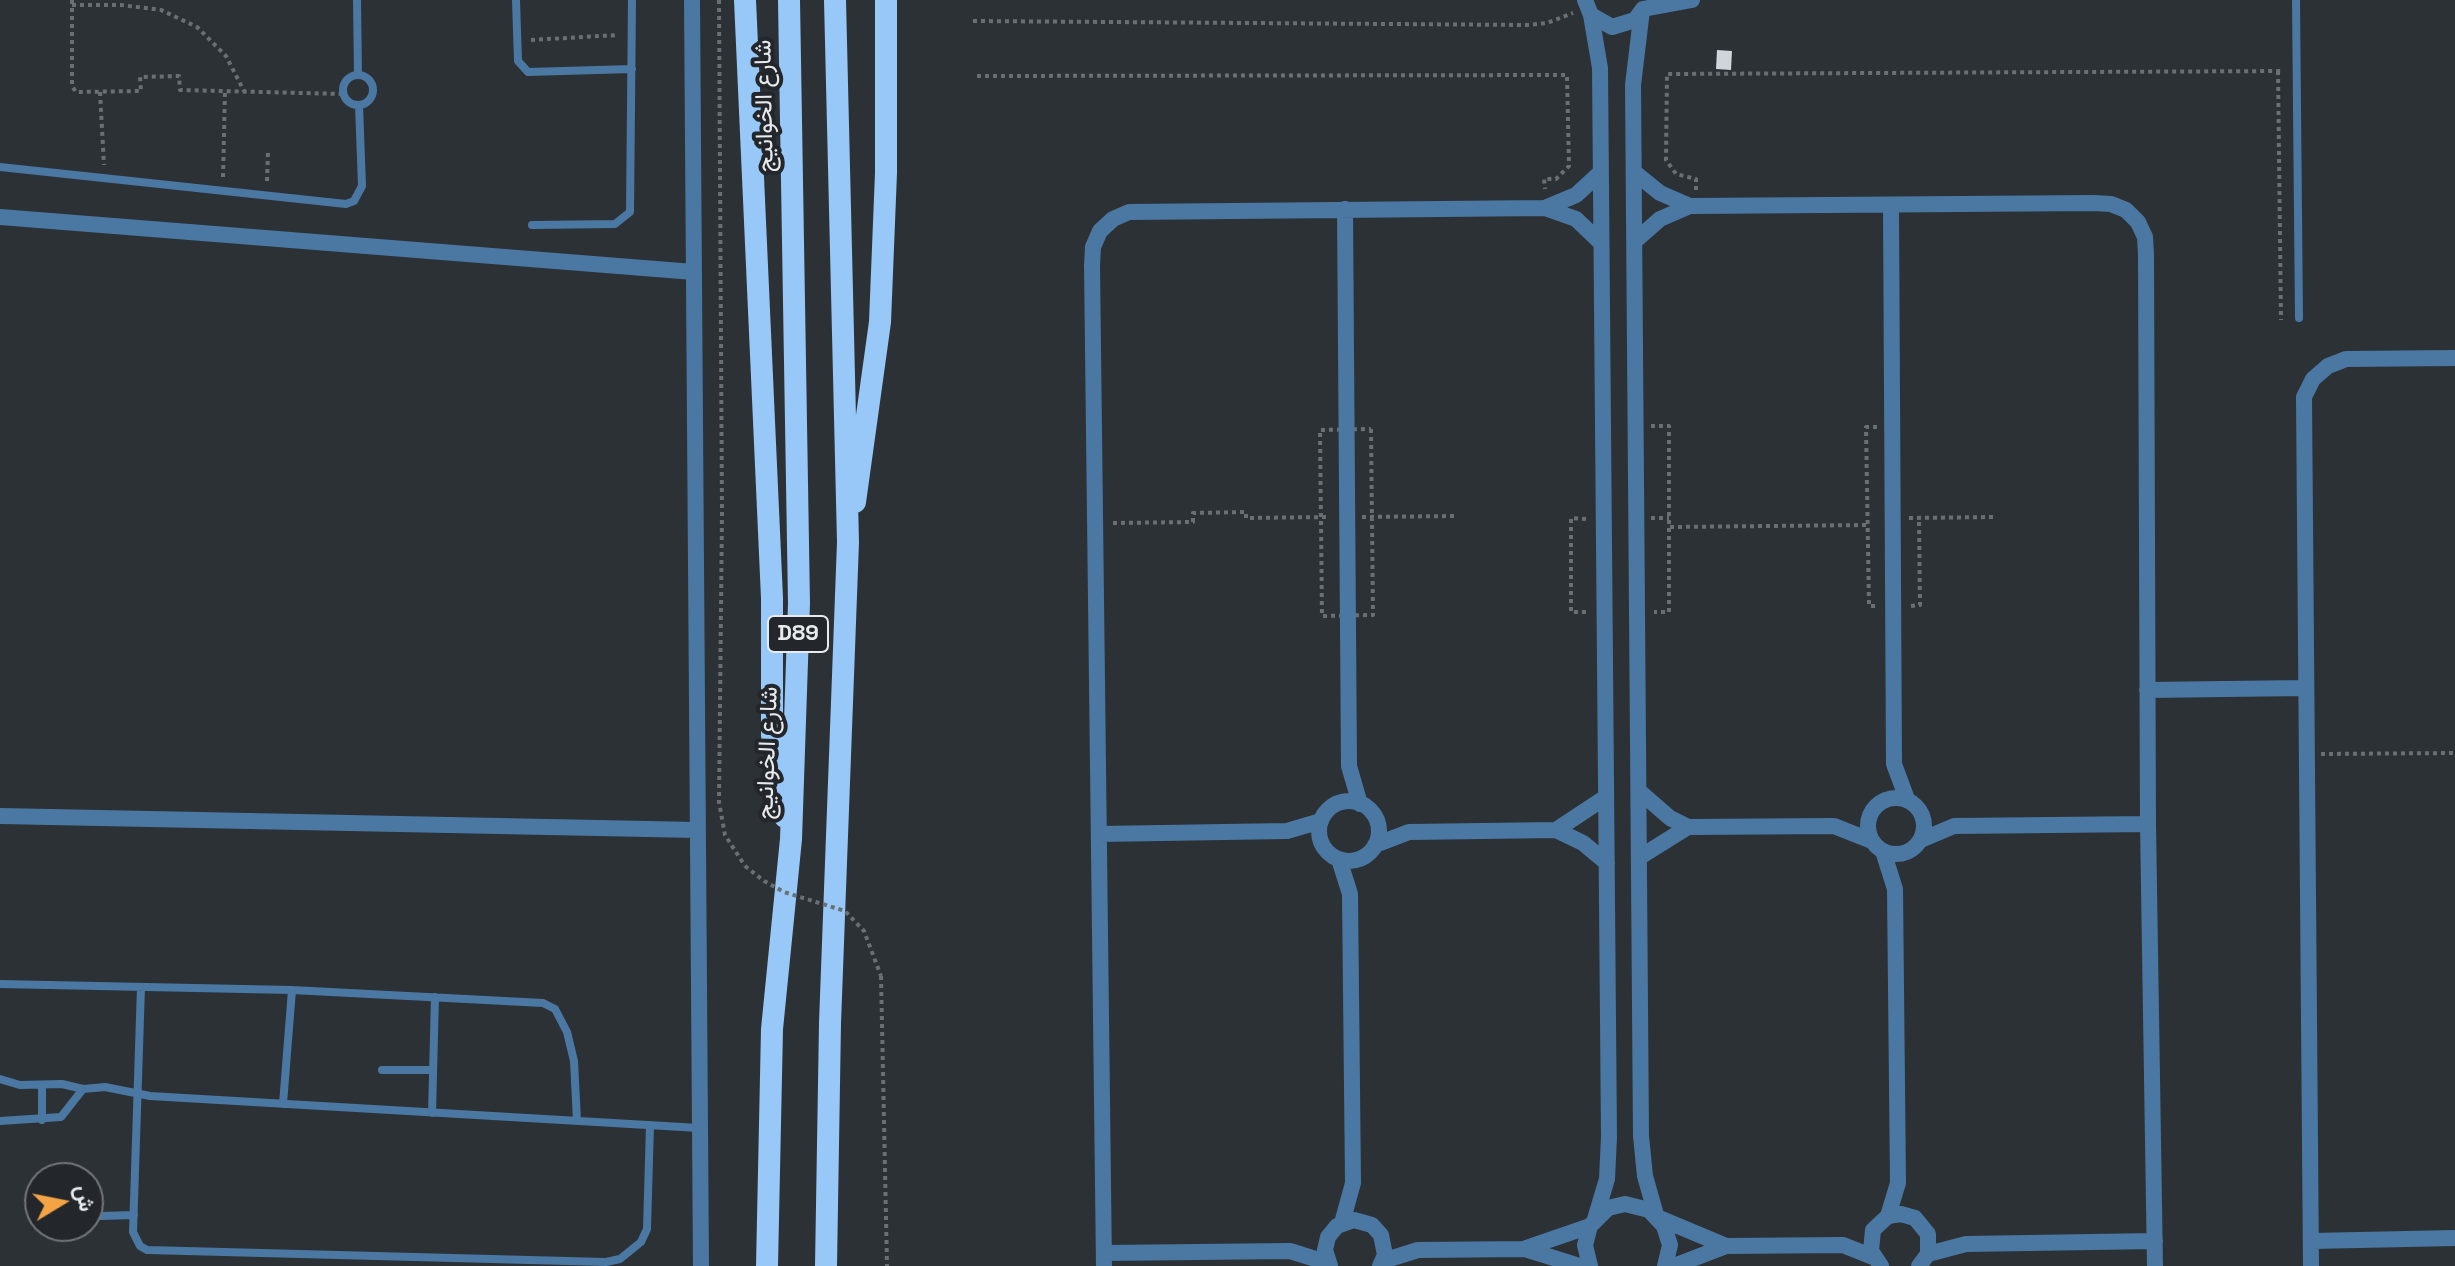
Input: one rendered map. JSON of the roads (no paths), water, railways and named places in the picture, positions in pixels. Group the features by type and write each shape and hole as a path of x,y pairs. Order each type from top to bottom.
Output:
{"highway":[{"path":"745,0 772,598 772,735 775,772 791,839"},
{"name":"شارع الخوانيج","path":"767,1266 772,1029 791,839 799,603 789,0"},
{"name":"D89","path":"826,1266 830,1023 848,542 835,0"},
{"path":"848,542 880,322 886,188 886,0"}],"street":[{"path":"692,0 701,1266"},
{"path":"1587,6 1612,27 1624,25 1644,6 1692,0"},
{"path":"1587,6 1600,68 1609,1158 1585,1245 1590,1266"},
{"path":"1644,6 1633,85 1642,1156 1657,1216 1670,1245 1665,1266"},
{"path":"1634,172 1660,193 1693,206"},
{"path":"1545,208 1576,195 1600,173"},
{"path":"1635,241 1660,219 1693,206 2111,204 2126,210 2138,222 2145,237 2146,254 2148,824 2155,1266"},
{"path":"1891,205 1894,764 1907,799 1921,813 1954,826 2148,824"},
{"path":"1287,831 1322,844 1339,859 1350,894 1353,1183 1342,1223 1328,1237 1290,1251 1104,1260 1092,265 1093,247 1100,231 1113,219 1129,212 1545,208 1576,219 1600,242"},
{"path":"1345,209 1349,766 1360,804 1375,817 1409,832 1556,830 1583,843 1607,863"},
{"path":"0,217 694,272"},
{"path":"2311,1266 2304,397 2320,373 2346,359 2455,358"},
{"path":"2147,690 2305,688"},
{"path":"1674,1266 1726,1246 1843,1245 1873,1230 1888,1216 1898,1183 1895,889 1867,825 1894,764"},
{"path":"1099,834 1287,831 1321,821 1337,804 1349,766"},
{"path":"1639,791 1662,812 1688,827 1834,826 1898,854 1954,826"},
{"path":"1556,830 1606,797"},
{"path":"1834,826 1893,797 1907,799"},
{"path":"1337,804 1360,804"},
{"path":"1895,889 1924,827 1921,813"},
{"path":"0,816 697,830"},
{"path":"1350,894 1378,831 1375,817"},
{"path":"1321,821 1322,844"},
{"path":"1640,857 1688,827"},
{"path":"1339,859 1369,851 1409,832"},
{"path":"1353,1183 1366,1222 1381,1235 1418,1250"},
{"path":"1898,1183 1929,1240 1924,1260"},
{"path":"1525,1249 1592,1222 1608,1208 1625,1204 1641,1206 1726,1246"},
{"path":"1888,1216 1918,1222 1966,1244"},
{"path":"1342,1223 1366,1222"},
{"path":"1873,1230 1870,1244 1877,1262"},
{"path":"1381,1235 1382,1263 1418,1250 1525,1249 1579,1266"},
{"path":"1328,1237 1325,1250 1329,1265"},
{"path":"2311,1241 2455,1238"},
{"path":"1924,1260 1966,1244 2155,1241"},
{"path":"1843,1245 1877,1262"},
{"path":"1290,1251 1329,1265"}],"lane":[{"path":"357,0 358,75"},
{"path":"516,0 518,61 528,72 632,69"},
{"path":"532,225 615,224 630,212 632,0"},
{"path":"2296,0 2299,318"},
{"path":"358,75 370,80 373,93 366,103 359,105 352,104 344,94 346,81 358,75"},
{"path":"0,167 346,204 354,201 362,186 359,105"},
{"path":"0,984 292,990 543,1003 555,1009 563,1020 574,1061 577,1121"},
{"path":"141,987 134,1215 135,1240 147,1250 606,1262 632,1252 647,1229 650,1125"},
{"path":"283,1104 292,990"},
{"path":"432,1113 435,997"},
{"path":"382,1070 433,1070"},
{"path":"0,1079 20,1085 62,1084 83,1089 105,1087 137,1094 699,1128"},
{"path":"42,1085 42,1120"},
{"path":"0,1121 42,1120 65,1115 83,1089"},
{"path":"104,1216 134,1215"}]}
